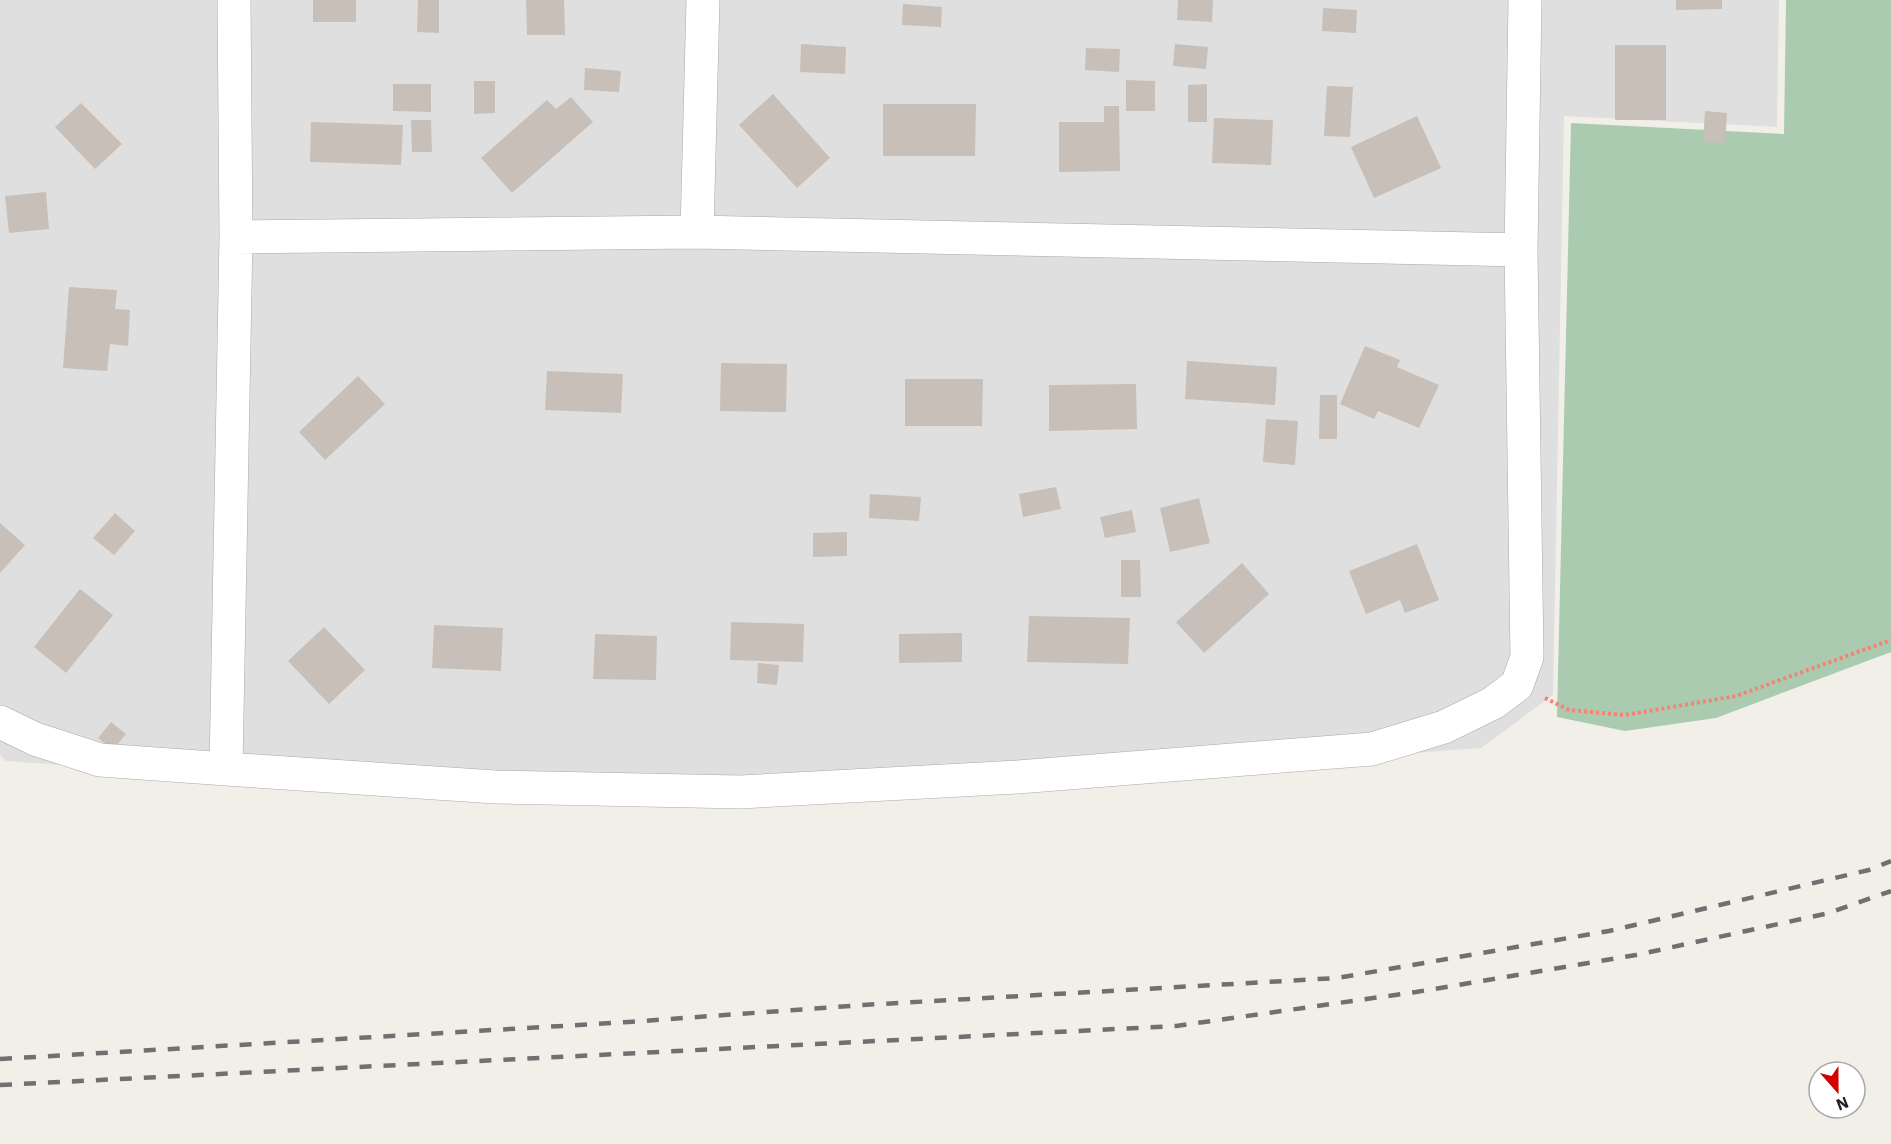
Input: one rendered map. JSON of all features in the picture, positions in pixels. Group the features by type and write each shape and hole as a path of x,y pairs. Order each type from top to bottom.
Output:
{"street":[{"path":"226,769 236,237 234,0"},
{"path":"697,232 703,0"},
{"path":"0,722 35,739 100,760 495,787 740,792 1018,777 1372,749 1444,727 1493,703 1517,685 1527,657 1521,250 1525,0"},
{"path":"236,237 697,232 1521,250"}],"path":[{"path":"1517,685 1569,710 1625,715 1736,696 1891,640"}],"shaded area":[{"path":"0,0 1779,0 1777,127 1564,116 1553,695 1481,748 691,807 6,761 0,755"}],"green space":[{"path":"1786,0 1891,0 1891,652 1716,718 1625,731 1557,717 1571,123 1784,134"}],"building":[{"path":"313,0 356,0 356,22 313,22"},
{"path":"418,0 439,0 439,33 417,32"},
{"path":"526,0 564,0 565,35 527,35"},
{"path":"1178,0 1213,0 1212,22 1177,20"},
{"path":"1676,0 1722,0 1722,9 1676,10"},
{"path":"903,4 942,7 941,27 902,25"},
{"path":"1323,8 1357,10 1356,33 1322,31"},
{"path":"801,44 846,47 845,74 800,72"},
{"path":"1175,44 1208,47 1206,69 1173,66"},
{"path":"1615,45 1666,45 1666,120 1615,120"},
{"path":"1086,48 1120,49 1119,72 1085,70"},
{"path":"585,68 621,71 619,92 584,90"},
{"path":"1126,80 1155,81 1155,111 1126,111"},
{"path":"474,81 495,81 495,113 474,114"},
{"path":"393,84 431,84 431,112 393,111"},
{"path":"1207,84 1207,122 1188,122 1188,85"},
{"path":"1327,86 1353,87 1350,137 1324,136"},
{"path":"773,94 830,158 797,188 739,125"},
{"path":"571,97 593,122 512,193 481,158 547,100 556,109"},
{"path":"81,103 122,144 95,169 55,127"},
{"path":"883,104 976,104 975,156 883,156"},
{"path":"1104,106 1119,106 1120,171 1059,172 1059,122 1104,122"},
{"path":"1705,111 1727,113 1725,143 1703,142"},
{"path":"1417,116 1441,168 1374,198 1351,147"},
{"path":"1214,118 1273,120 1271,165 1212,163"},
{"path":"411,120 431,120 432,152 412,152"},
{"path":"311,122 403,125 401,165 310,162"},
{"path":"46,192 49,229 9,233 5,196"},
{"path":"69,287 117,290 115,309 130,310 128,346 110,344 107,371 63,368"},
{"path":"1365,346 1400,360 1397,367 1439,385 1419,428 1378,411 1374,419 1340,404"},
{"path":"1187,361 1277,367 1275,405 1185,399"},
{"path":"721,363 787,364 786,412 720,411"},
{"path":"547,371 623,374 621,413 545,410"},
{"path":"358,376 385,404 325,460 299,432"},
{"path":"905,379 983,379 982,426 905,426"},
{"path":"1136,384 1137,429 1049,431 1049,385"},
{"path":"1320,395 1337,395 1337,439 1319,439"},
{"path":"1266,419 1298,421 1295,465 1263,462"},
{"path":"1056,487 1061,509 1023,517 1019,494"},
{"path":"870,494 921,497 919,521 869,518"},
{"path":"1199,498 1210,543 1170,552 1160,508"},
{"path":"1132,510 1136,532 1105,538 1100,517"},
{"path":"115,513 135,531 114,555 93,538"},
{"path":"0,523 25,545 0,573"},
{"path":"847,532 847,556 813,557 813,533"},
{"path":"1417,544 1439,600 1405,613 1400,600 1366,614 1349,571"},
{"path":"1121,560 1140,560 1141,597 1121,597"},
{"path":"1242,563 1269,594 1204,653 1176,622"},
{"path":"80,589 113,615 66,673 34,647"},
{"path":"1029,616 1130,618 1128,664 1027,662"},
{"path":"731,622 804,624 803,662 730,660"},
{"path":"434,625 503,628 501,671 432,668"},
{"path":"324,627 365,670 329,704 288,661"},
{"path":"962,633 962,662 899,663 899,634"},
{"path":"595,634 657,636 656,680 593,679"},
{"path":"758,663 779,665 777,685 757,683"},
{"path":"111,722 126,734 113,750 98,738"}],"railway":[{"path":"0,1059 1337,978 1609,931 1869,870 1891,861"},
{"path":"0,1085 1176,1026 1416,992 1636,955 1829,913 1891,891"}]}
